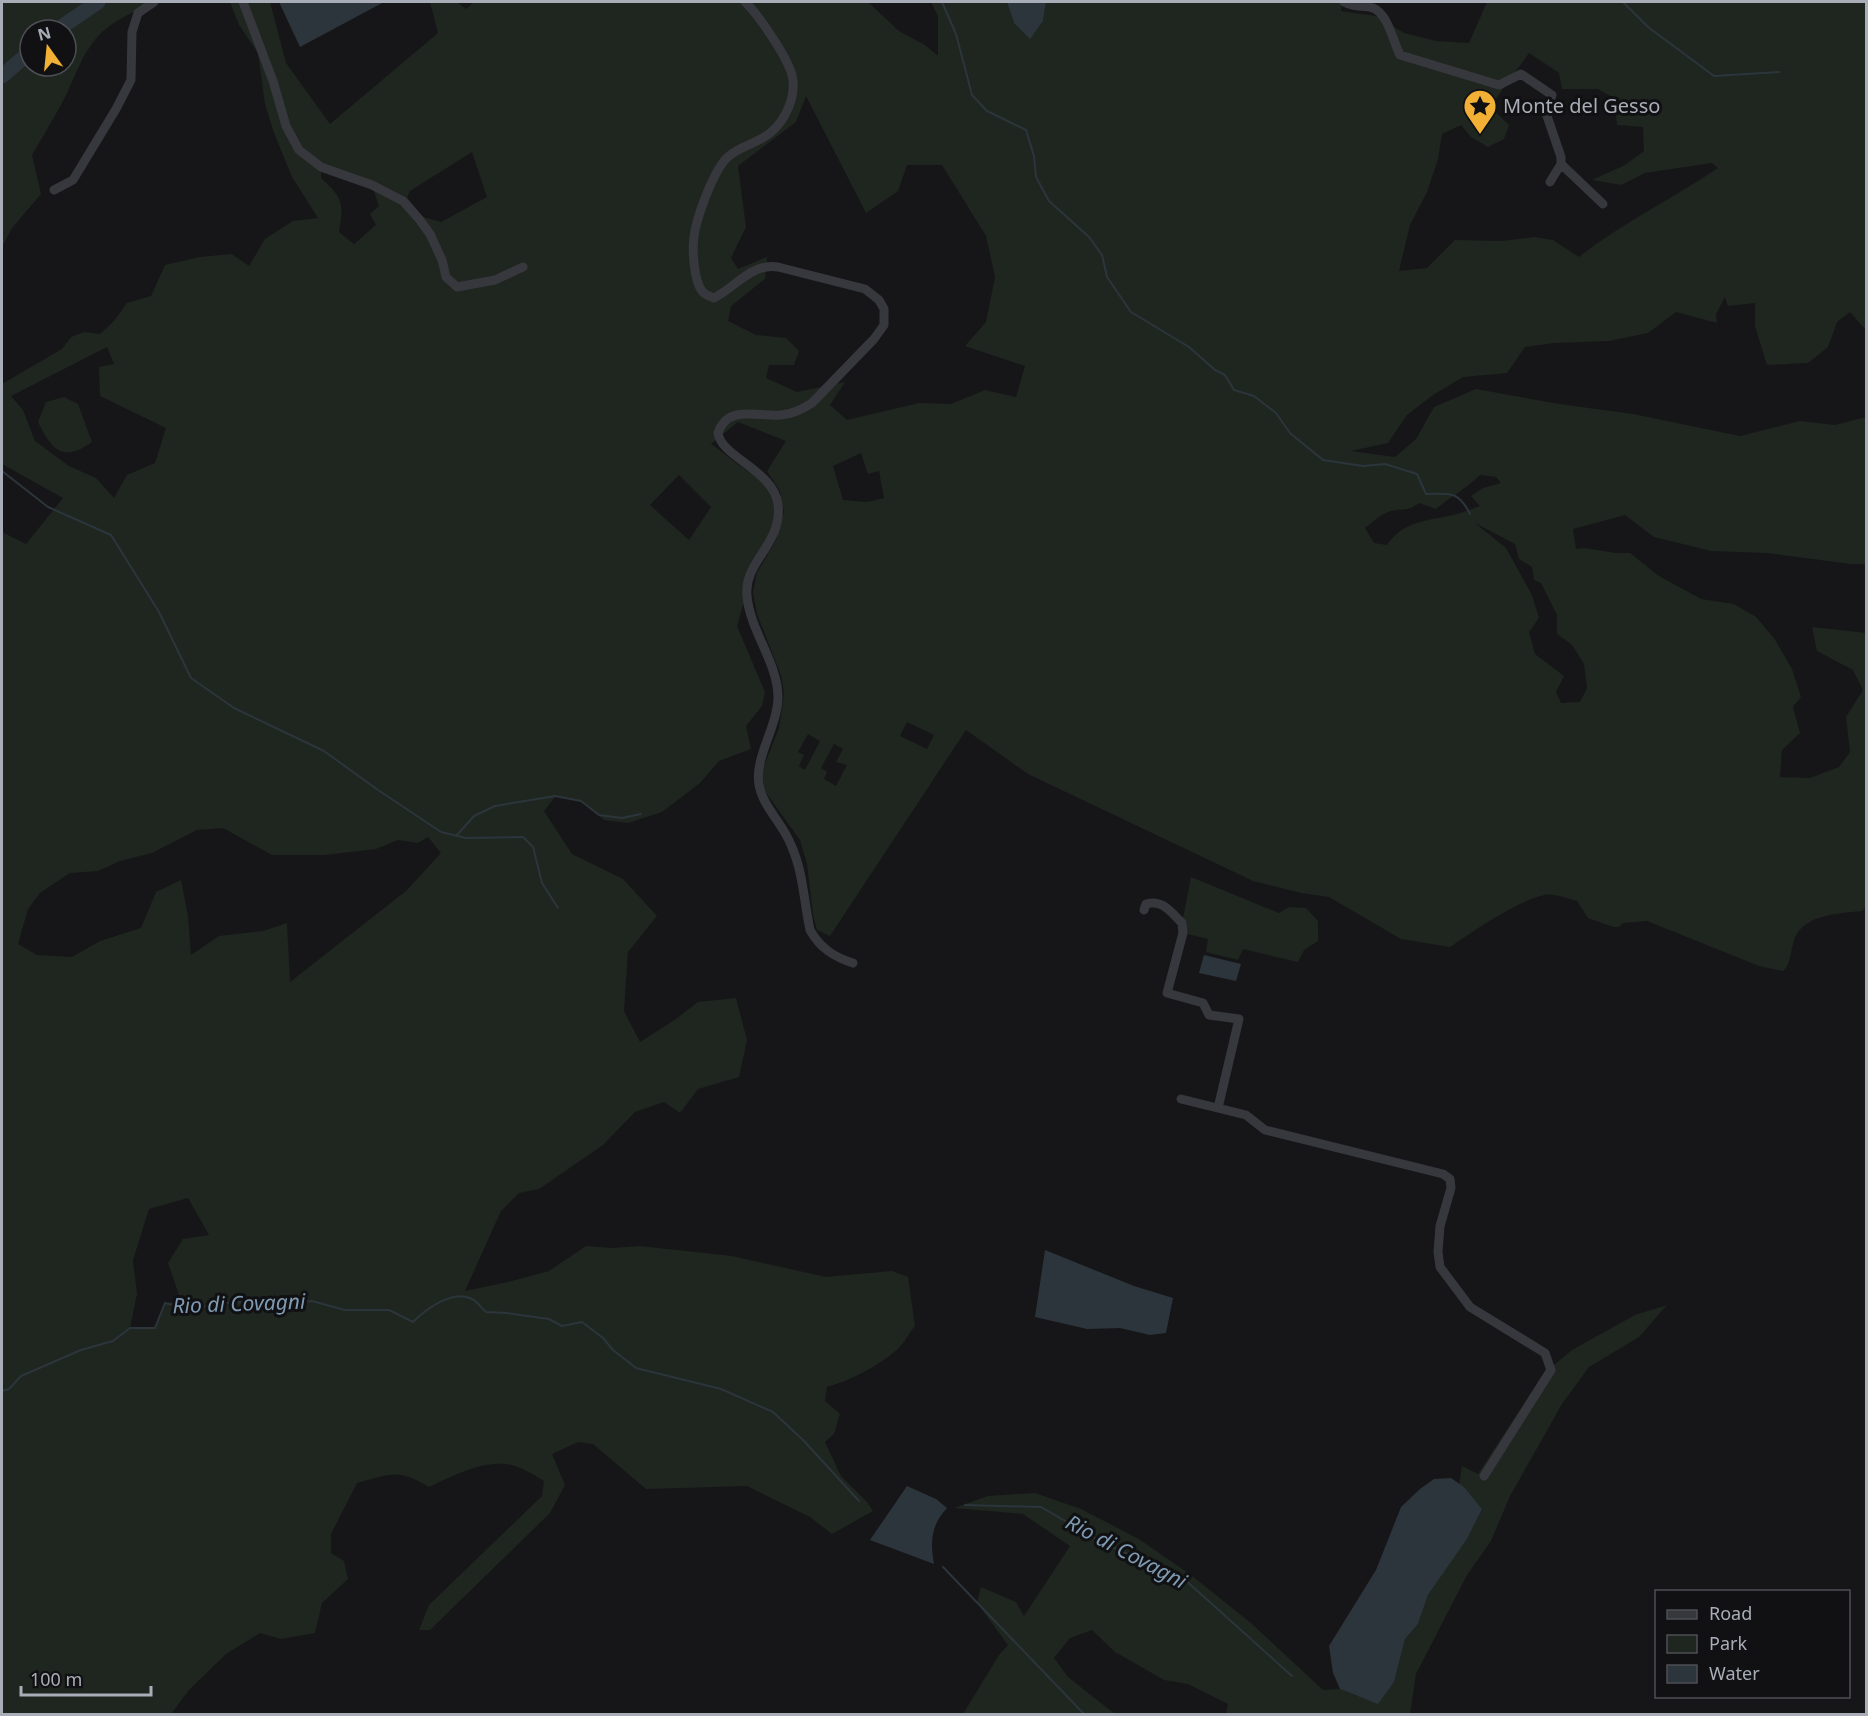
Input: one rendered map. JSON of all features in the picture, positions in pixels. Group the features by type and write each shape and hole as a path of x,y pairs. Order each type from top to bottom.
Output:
{"street":[{"path":"54,190 74,180 116,109 131,80 132,32 138,13 154,2"},
{"path":"243,2 273,81 286,126 299,150 321,167 372,185 403,201 430,234 447,277 457,287 495,280 523,267"},
{"path":"745,2 780,51 792,74 793,91 780,123 760,140 729,156 713,180 694,236 695,269 700,288 706,295 714,298 755,270 771,266 865,290 879,300 884,309 884,325 866,348 812,402 802,409 782,415 739,414 727,418 718,433 722,445 755,470 771,486 778,507 779,517 774,535 750,574 746,595 750,612 772,669 778,696 774,723 759,769 760,792 792,846 799,869 810,930 814,938 832,954 853,963"},
{"path":"1344,2 1354,7 1372,8 1383,16 1401,55 1499,85 1521,74 1552,95 1546,113 1561,157 1561,164 1550,182"},
{"path":"1561,164 1603,204"},
{"path":"1144,910 1146,904 1155,902 1161,904 1182,922 1183,933 1167,993 1203,1004 1209,1015 1239,1019 1218,1108"},
{"path":"1180,1099 1246,1115 1265,1130 1443,1174 1450,1179 1451,1188 1440,1226 1438,1252 1440,1267 1470,1307 1545,1353 1551,1370 1484,1476"}],"green space":[{"path":"2,2 148,2 106,28 85,54 78,69 78,18 18,18 18,78 74,78 32,155 41,194 12,228 2,247"},
{"path":"230,2 270,2 286,63 330,124 438,33 430,2 457,2 466,9 474,2 868,2 899,31 925,45 938,56 938,16 931,2 1007,2 1014,23 1043,21 1046,2 1342,2 1341,11 1376,16 1404,33 1436,41 1469,43 1487,2 1866,2 1866,330 1850,312 1837,322 1828,347 1808,363 1767,365 1755,326 1755,303 1728,306 1725,297 1716,314 1717,323 1676,312 1648,333 1609,341 1554,343 1525,347 1507,373 1463,377 1433,395 1407,415 1388,443 1351,451 1395,457 1416,439 1434,407 1476,389 1633,414 1740,436 1800,421 1835,425 1866,417 1866,564 1767,553 1711,551 1654,537 1625,515 1573,529 1576,549 1630,553 1659,576 1701,599 1734,604 1756,617 1774,638 1792,669 1801,697 1793,707 1800,733 1782,750 1780,777 1810,778 1839,767 1850,752 1846,717 1863,690 1853,670 1817,651 1812,627 1866,633 1866,907 1862,911 1820,917 1803,927 1797,934 1789,962 1783,971 1759,966 1647,921 1623,923 1619,927 1613,927 1588,918 1577,901 1553,895 1545,895 1523,902 1450,947 1401,939 1329,897 1301,893 1253,881 1028,774 966,730 830,936 817,930 807,864 800,840 764,790 762,771 779,728 784,694 781,675 757,614 753,592 757,573 776,540 784,512 780,491 767,471 786,441 738,422 711,444 766,482 779,517 750,574 737,626 765,692 762,706 746,726 751,749 719,761 700,783 662,812 628,823 604,820 581,801 556,796 544,811 572,854 623,879 657,916 628,952 624,1011 640,1042 698,1002 736,998 747,1040 739,1077 698,1089 680,1113 664,1102 635,1112 603,1145 539,1189 519,1193 501,1211 465,1291 549,1271 586,1246 613,1248 640,1246 732,1256 826,1277 892,1271 908,1277 915,1326 902,1344 873,1367 827,1387 825,1401 840,1414 834,1434 825,1442 841,1476 873,1511 832,1534 810,1517 747,1486 646,1489 593,1444 578,1442 552,1454 565,1485 550,1513 430,1630 419,1630 429,1605 542,1496 544,1481 525,1470 505,1464 486,1465 466,1471 429,1487 402,1475 378,1477 357,1483 331,1534 331,1553 344,1561 348,1579 322,1603 315,1633 281,1639 260,1633 226,1654 189,1690 171,1714 2,1714 2,532 26,544 63,498 2,464 2,384 62,349 71,337 84,332 100,334 114,321 127,303 151,296 165,265 200,257 232,254 249,266 265,239 293,221 318,218 292,177 265,104 258,53 239,25","holes":["1529,53 1559,73 1562,89 1598,89 1614,98 1617,125 1643,127 1644,151 1625,165 1592,180 1621,185 1645,173 1712,163 1718,168 1612,233 1579,257 1553,240 1534,237 1502,241 1455,240 1427,268 1399,271 1410,225 1427,192 1438,159 1442,134 1461,125 1471,137 1488,147 1504,139 1509,125 1490,107","806,96 866,213 898,191 907,165 942,165 986,236 995,277 986,322 965,346 1025,366 1016,397 985,390 951,404 919,403 847,420 830,405 845,382 797,392 766,378 769,365 794,365 799,351 786,338 756,335 728,321 731,306 765,279 767,257 738,269 731,258 746,227 738,166 796,122","472,152 487,197 441,222 423,217 407,197 410,191","321,167 372,185 379,206 370,214 376,225 354,244 339,232 341,207 334,191 321,178","107,347 114,364 99,367 100,396 166,428 155,463 127,475 114,498 96,478 69,466 35,441 23,410 11,396","861,453 868,474 879,471 884,498 867,502 843,500 833,466","679,475 711,507 689,540 650,505","1480,475 1496,477 1501,483 1483,488 1471,496 1480,506 1416,523 1400,531 1387,545 1374,543 1365,528 1383,514 1410,508 1419,503 1436,509","1475,523 1515,544 1519,559 1532,567 1534,580 1541,583 1557,615 1557,634 1572,645 1584,664 1587,688 1580,702 1561,703 1556,692 1564,676 1535,654 1529,632 1539,618 1532,595 1506,548","907,722 934,735 927,749 900,736","808,734 820,741 805,770 799,766 804,755 798,752","834,744 843,749 836,762 847,765 836,786 824,779 827,772 821,768","223,828 272,855 325,855 376,849 398,840 418,843 428,837 441,853 406,891 290,982 287,923 263,931 219,936 191,955 188,916 181,880 156,892 141,928 100,941 72,957 37,955 18,944 28,909 40,893 70,873 98,871 120,861 152,853 197,830","188,1198 209,1235 183,1239 168,1263 181,1301 165,1303 155,1328 130,1328 137,1294 133,1260 149,1209"]},
{"path":"64,397 78,404 92,442 73,452 65,452 53,446 38,422 46,402"},
{"path":"1191,877 1279,913 1289,907 1306,908 1318,921 1318,941 1304,950 1298,962 1243,949 1238,960 1206,952 1208,939 1183,933 1182,923"},
{"path":"1667,1305 1639,1337 1589,1367 1562,1404 1510,1496 1491,1541 1467,1575 1416,1674 1410,1714 1226,1714 1228,1704 1188,1684 1164,1680 1115,1652 1092,1630 1070,1638 1054,1658 1068,1677 1115,1714 963,1714 999,1655 1008,1645 977,1603 981,1587 1016,1602 1024,1616 1070,1546 1023,1514 954,1508 988,1496 1035,1493 1081,1509 1139,1539 1191,1575 1251,1623 1323,1690 1340,1689 1357,1696 1394,1682 1405,1639 1418,1624 1428,1595 1467,1539 1482,1509 1459,1484 1462,1466 1478,1474 1543,1374 1572,1350 1635,1315"}],"water":[{"path":"279,2 384,2 300,47"},
{"path":"1007,2 1046,2 1043,21 1030,39 1014,23"},
{"path":"1204,955 1241,964 1236,981 1199,973"},
{"path":"1045,1250 1134,1286 1173,1298 1166,1333 1150,1335 1120,1328 1087,1329 1035,1317"},
{"path":"1451,1478 1464,1487 1482,1509 1467,1539 1428,1595 1418,1624 1405,1639 1394,1682 1378,1704 1340,1689 1333,1673 1329,1646 1376,1570 1401,1507 1434,1479"},
{"path":"907,1486 936,1499 947,1508 933,1534 934,1564 870,1540"}],"waterway":[{"path":"75,18 98,2"},
{"path":"942,2 956,34 972,95 987,111 1026,130 1034,156 1036,177 1049,201 1089,237 1102,255 1107,277 1131,312 1189,347 1215,370 1225,375 1234,390 1254,396 1276,413 1290,433 1323,460 1363,466 1385,464 1417,474 1426,494 1457,497 1470,514"},
{"path":"1623,2 1648,27 1714,76 1779,72"},
{"path":"2,76 18,62"},
{"path":"2,471 48,507 111,535 159,612 191,678 234,708 324,751 441,832 466,838 523,837 533,847 542,883 558,908"},
{"path":"457,835 474,816 495,806 555,796 581,801 599,815 622,818 641,814"},
{"name":"Rio di Covagni","path":"2,1391 9,1389 21,1376 81,1350 113,1341 130,1328 155,1328 165,1303 189,1309 233,1302 312,1301 345,1310 389,1310 413,1322 448,1298 465,1297 474,1300 486,1312 549,1319 562,1326 582,1322 636,1368 721,1389 773,1412 804,1441 859,1501"},
{"name":"Rio di Covagni","path":"965,1505 1041,1507 1105,1544 1183,1578 1292,1676"},
{"name":"Rio di Covagni","path":"943,1567 1084,1714"}],"place":[{"name":"Monte del Gesso","path":"1480,135"}]}
